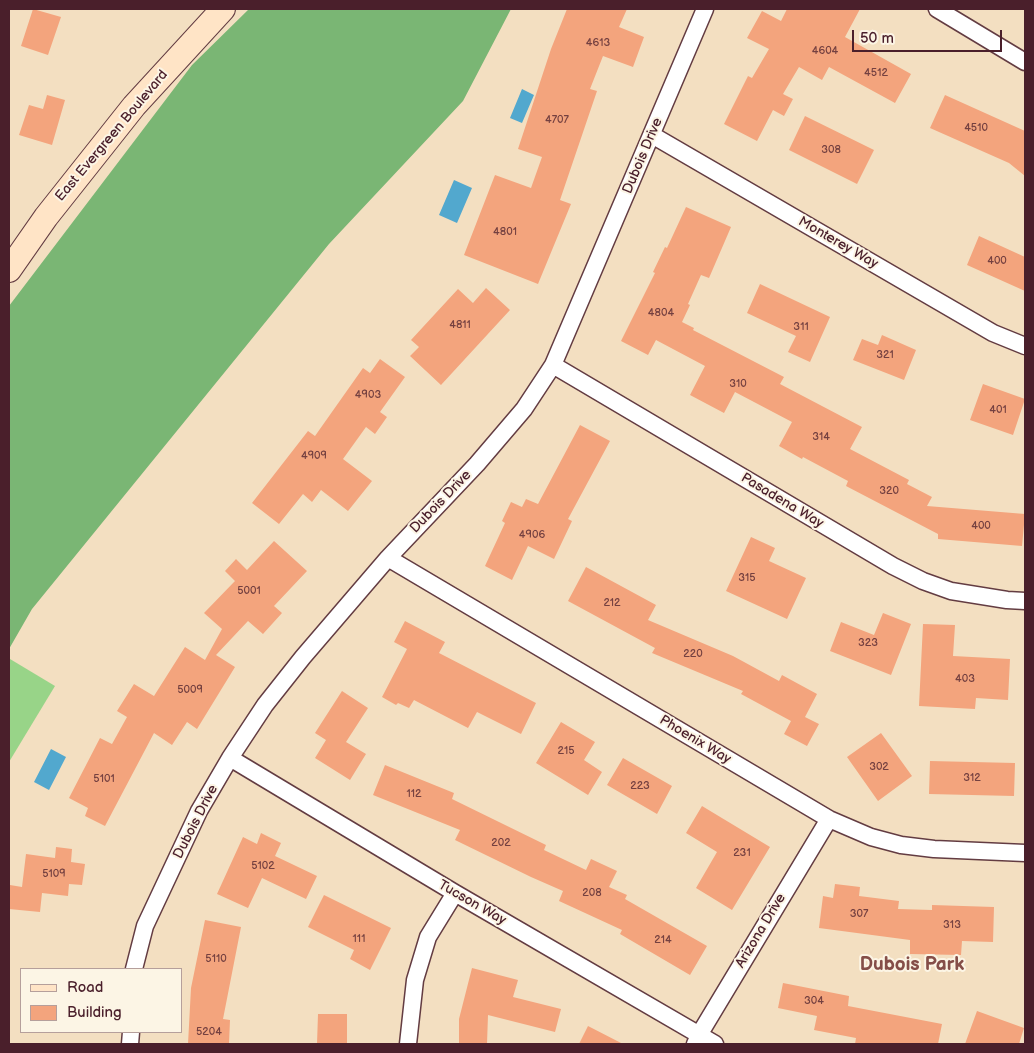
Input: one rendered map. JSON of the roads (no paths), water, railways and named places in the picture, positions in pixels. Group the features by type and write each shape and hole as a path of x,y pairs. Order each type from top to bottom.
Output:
{"street":[{"name":"East Evergreen Boulevard","path":"9,270 46,217 134,106 223,9"},
{"name":"Dubois Drive","path":"134,968 145,926 199,811 230,758 265,705 303,657 388,558 477,464 524,409 553,365 705,9"},
{"path":"938,9 1025,62"},
{"name":"Monterey Way","path":"652,135 993,333 1025,346"},
{"name":"Pasadena Way","path":"553,365 893,566 923,581 952,591 1025,601"},
{"name":"Phoenix Way","path":"388,558 829,819 870,837 901,845 934,849 1025,853"},
{"name":"Tucson Way","path":"230,758 697,1039 715,1044"},
{"name":"Arizona Drive","path":"697,1039 829,819"},
{"path":"408,1044 415,980 428,937 455,893"}],"water":[{"path":"522,89 534,95 522,123 510,118"},
{"path":"454,180 472,188 457,223 439,215"},
{"path":"51,749 66,757 49,790 34,782"}],"district":[{"name":"Dubois Park","path":"912,965"}]}
